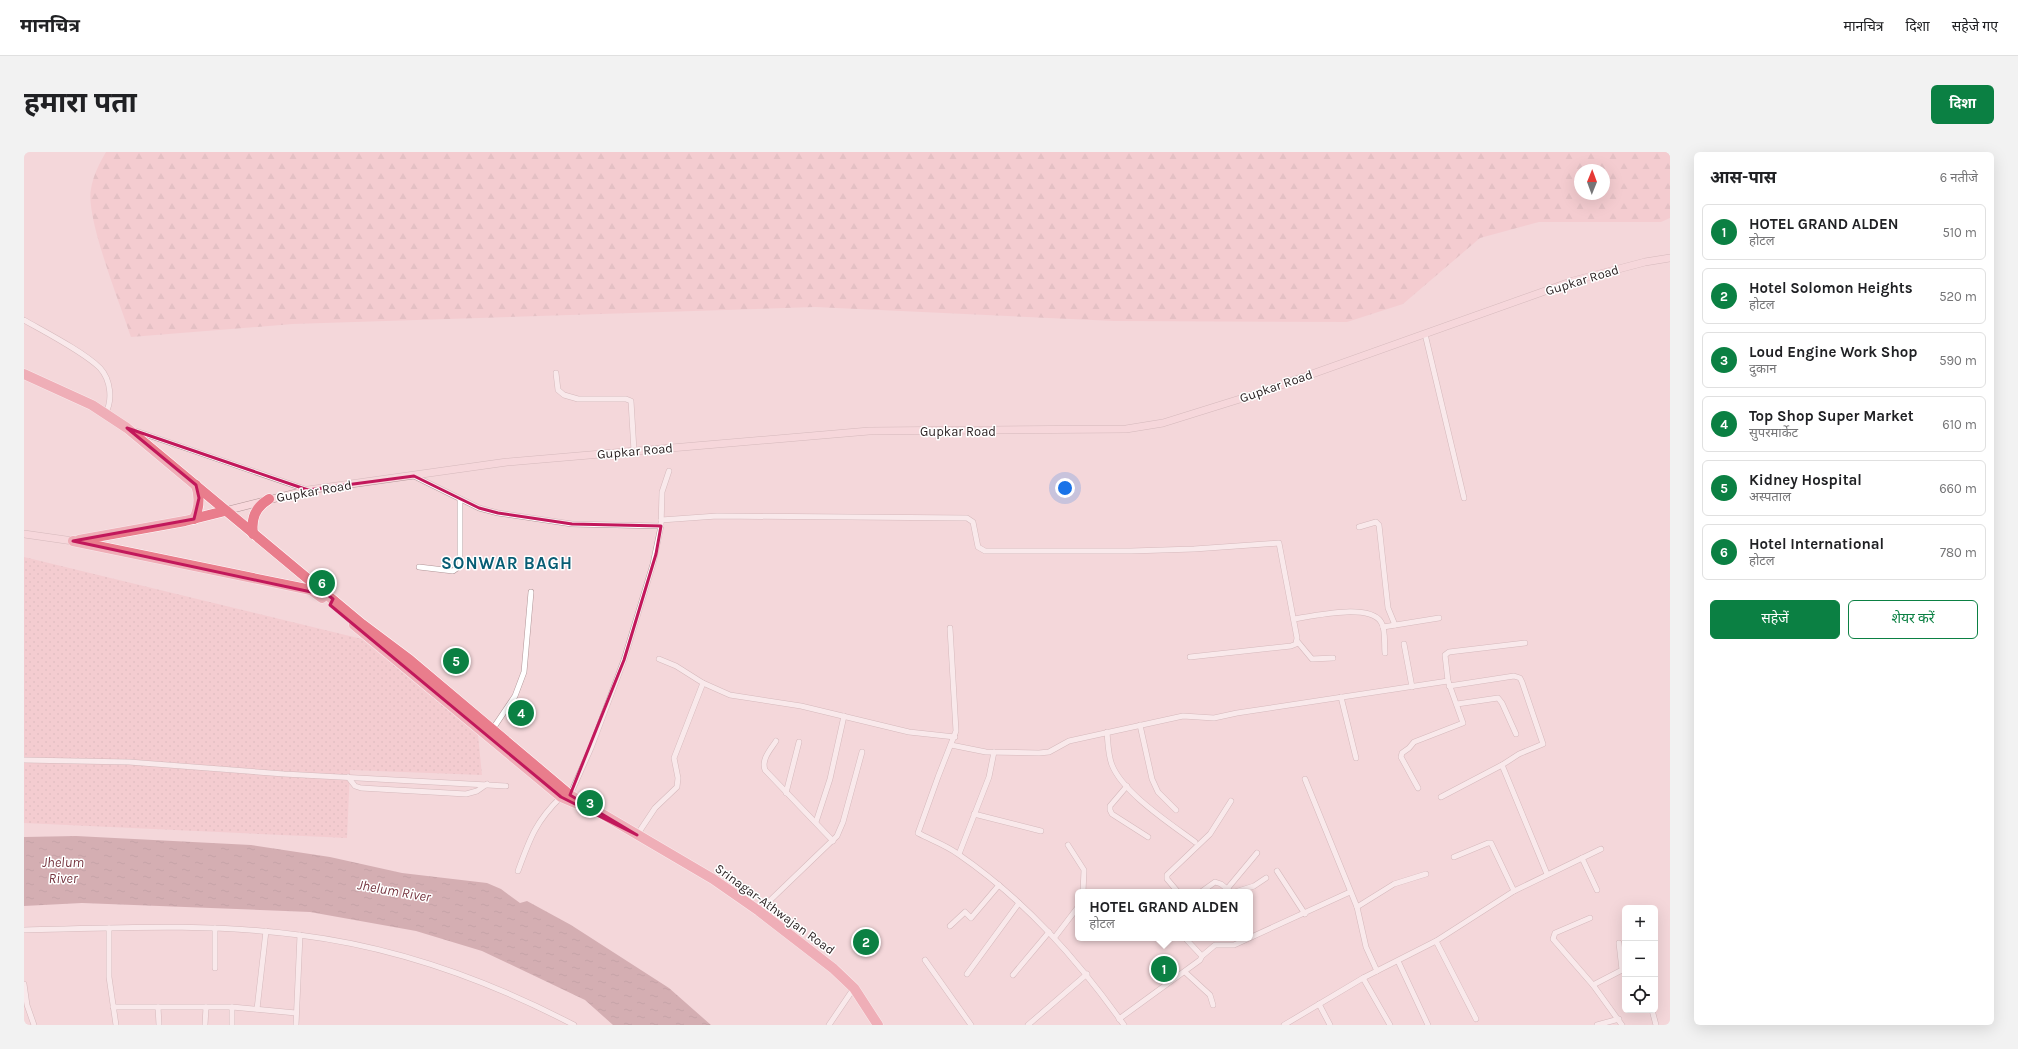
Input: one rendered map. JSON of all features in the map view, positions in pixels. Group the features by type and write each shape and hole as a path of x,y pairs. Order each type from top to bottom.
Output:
{"highway":[{"name":"Srinagar-Athwajan Road","path":"24,374 92,405 127,428 196,485 317,590 566,796 694,867 759,911 834,969 854,988 878,1025"},
{"path":"194,519 198,509 199,498 196,485"},
{"path":"253,534 253,517 256,511 269,499"},
{"path":"73,541 194,519 225,511"},
{"path":"73,541 317,590"},
{"name":"Srinagar-Athwajan Road","path":"332,602 389,644 492,730 566,796"}],"main road":[{"name":"Gupkar Road","path":"225,511 308,490 507,462 869,431 1126,429 1163,423 1249,396 1574,281 1645,262 1670,258"},
{"path":"24,534 73,541"}],"street":[{"path":"24,320 74,350 100,369 106,379 111,396 110,406 105,414"},
{"path":"1425,334 1464,498"},
{"path":"556,373 558,390 571,398 626,399 631,401 634,451"},
{"path":"127,428 308,490"},
{"path":"518,871 531,835 539,822 566,796 588,755 624,660 656,554 661,523 662,492 669,470"},
{"path":"414,476 479,508 498,513 543,520 596,525 661,523 717,516 967,518 973,522 978,547 985,551 1194,549 1278,542 1281,548 1297,641 1312,659 1333,658"},
{"path":"419,567 453,571 460,566 460,499"},
{"path":"1359,527 1376,522 1379,525 1388,608 1395,625"},
{"path":"492,730 515,696 524,672 531,592"},
{"path":"1294,619 1335,613 1360,613 1377,618 1383,627 1385,653"},
{"path":"1383,627 1439,618"},
{"path":"950,628 957,725 955,737 938,777 918,833 959,854 999,885 1019,903 1055,937 1087,974 1124,1025"},
{"path":"1190,656 1291,646 1297,641"},
{"path":"1418,788 1401,757 1402,753 1414,742 1462,724 1463,719 1448,684 1445,655 1449,652 1525,643"},
{"path":"1404,644 1412,687"},
{"path":"659,659 676,666 703,683 730,695 801,706 908,732 955,737"},
{"path":"951,745 994,752 1049,752 1069,741 1183,716 1214,718 1412,687 1514,676 1520,678 1543,744 1519,754 1502,765 1441,797"},
{"path":"637,835 656,808 677,787 678,778 674,758 703,683"},
{"path":"1341,697 1356,758"},
{"path":"1457,704 1498,698 1502,703 1516,734"},
{"path":"816,822 830,779 844,716"},
{"path":"1140,725 1152,779 1158,792 1176,810"},
{"path":"1106,732 1112,765 1119,778 1149,807 1195,842"},
{"path":"776,741 766,756 764,766 765,770 833,841"},
{"path":"786,792 799,742"},
{"path":"759,911 833,841 843,822 862,752"},
{"path":"959,854 989,777 994,752"},
{"path":"24,760 129,762 284,774 506,786"},
{"path":"1502,765 1547,874"},
{"path":"348,777 355,786 361,788 466,794 477,791 487,784"},
{"path":"1305,779 1356,907 1366,947 1377,971"},
{"path":"1127,786 1110,806 1110,810 1112,814 1148,837"},
{"path":"1175,889 1167,880 1167,875 1210,834 1231,801"},
{"path":"974,814 1041,831"},
{"path":"1454,857 1491,843 1514,891"},
{"path":"1068,845 1084,870 1083,889"},
{"path":"1284,1025 1363,978 1436,941 1514,891 1547,874 1602,850"},
{"path":"1230,889 1257,853"},
{"path":"1582,858 1597,890"},
{"path":"1277,871 1305,914"},
{"path":"1356,907 1394,884 1426,874"},
{"path":"1244,889 1259,884 1266,878"},
{"path":"1205,889 1214,882 1221,884 1227,889"},
{"path":"950,926 965,912 971,918 999,885"},
{"path":"1253,937 1350,892"},
{"path":"967,974 1019,903"},
{"path":"1055,937 1075,911"},
{"path":"1590,918 1555,933 1552,936 1554,941 1592,985 1622,1025"},
{"path":"108,928 109,977 116,1025"},
{"path":"215,928 215,968"},
{"path":"24,930 215,928 300,935 390,952 432,964 480,981 574,1025"},
{"path":"257,1009 266,931"},
{"path":"1013,975 1049,932"},
{"path":"296,1025 300,935"},
{"path":"1187,941 1202,956"},
{"path":"1119,1018 1185,972 1215,945 1234,945 1243,941"},
{"path":"1436,941 1476,1019"},
{"path":"1592,985 1622,970 1619,943"},
{"path":"925,960 971,1025"},
{"path":"1398,961 1428,1025"},
{"path":"1185,972 1210,995 1213,1005"},
{"path":"1028,1025 1087,974"},
{"path":"1363,978 1390,1025"},
{"path":"24,984 27,1005 34,1025"},
{"path":"828,1025 854,988"},
{"path":"1320,1004 1330,1025"},
{"path":"113,1007 232,1007 296,1013"},
{"path":"158,1007 159,1025"},
{"path":"205,1025 206,1007"},
{"path":"232,1007 232,1025"},
{"path":"1653,1013 1656,1025"},
{"path":"834,1017 836,1025"},
{"path":"1598,1025 1618,1019"}],"highlighted area":[{"path":"127,428 308,490 414,476 479,508 498,513 572,524 661,526 656,554 624,660 570,795 637,835 561,797 330,605 333,599 318,587 316,593 73,541 194,519 199,498 196,485"}],"green space":[{"path":"106,152 1670,152 1670,218 1661,222 1539,222 1480,238 1403,304 1347,322 1114,321 815,307 293,324 131,337 112,284 93,220 91,189 97,170"},
{"path":"24,557 362,639 478,735 482,775 350,770 347,838 24,823"}],"water":[{"name":"Jhelum River","path":"76,836 251,845 330,857 402,873 487,883 501,889 520,903 527,901 571,925 669,988 711,1025 613,1025 585,1000 482,951 416,931 310,912 82,903 24,906 24,837"}],"place":[{"name":"Hotel International","path":"322,583"},
{"name":"Kidney Hospital","path":"456,661"},
{"name":"Top Shop Super Market","path":"521,713"},
{"name":"Loud Engine Work Shop","path":"590,803"},
{"name":"Hotel Solomon Heights","path":"866,942"},
{"name":"HOTEL GRAND ALDEN","path":"1164,969"}],"district":[{"name":"SONWAR BAGH","path":"507,563"}]}
